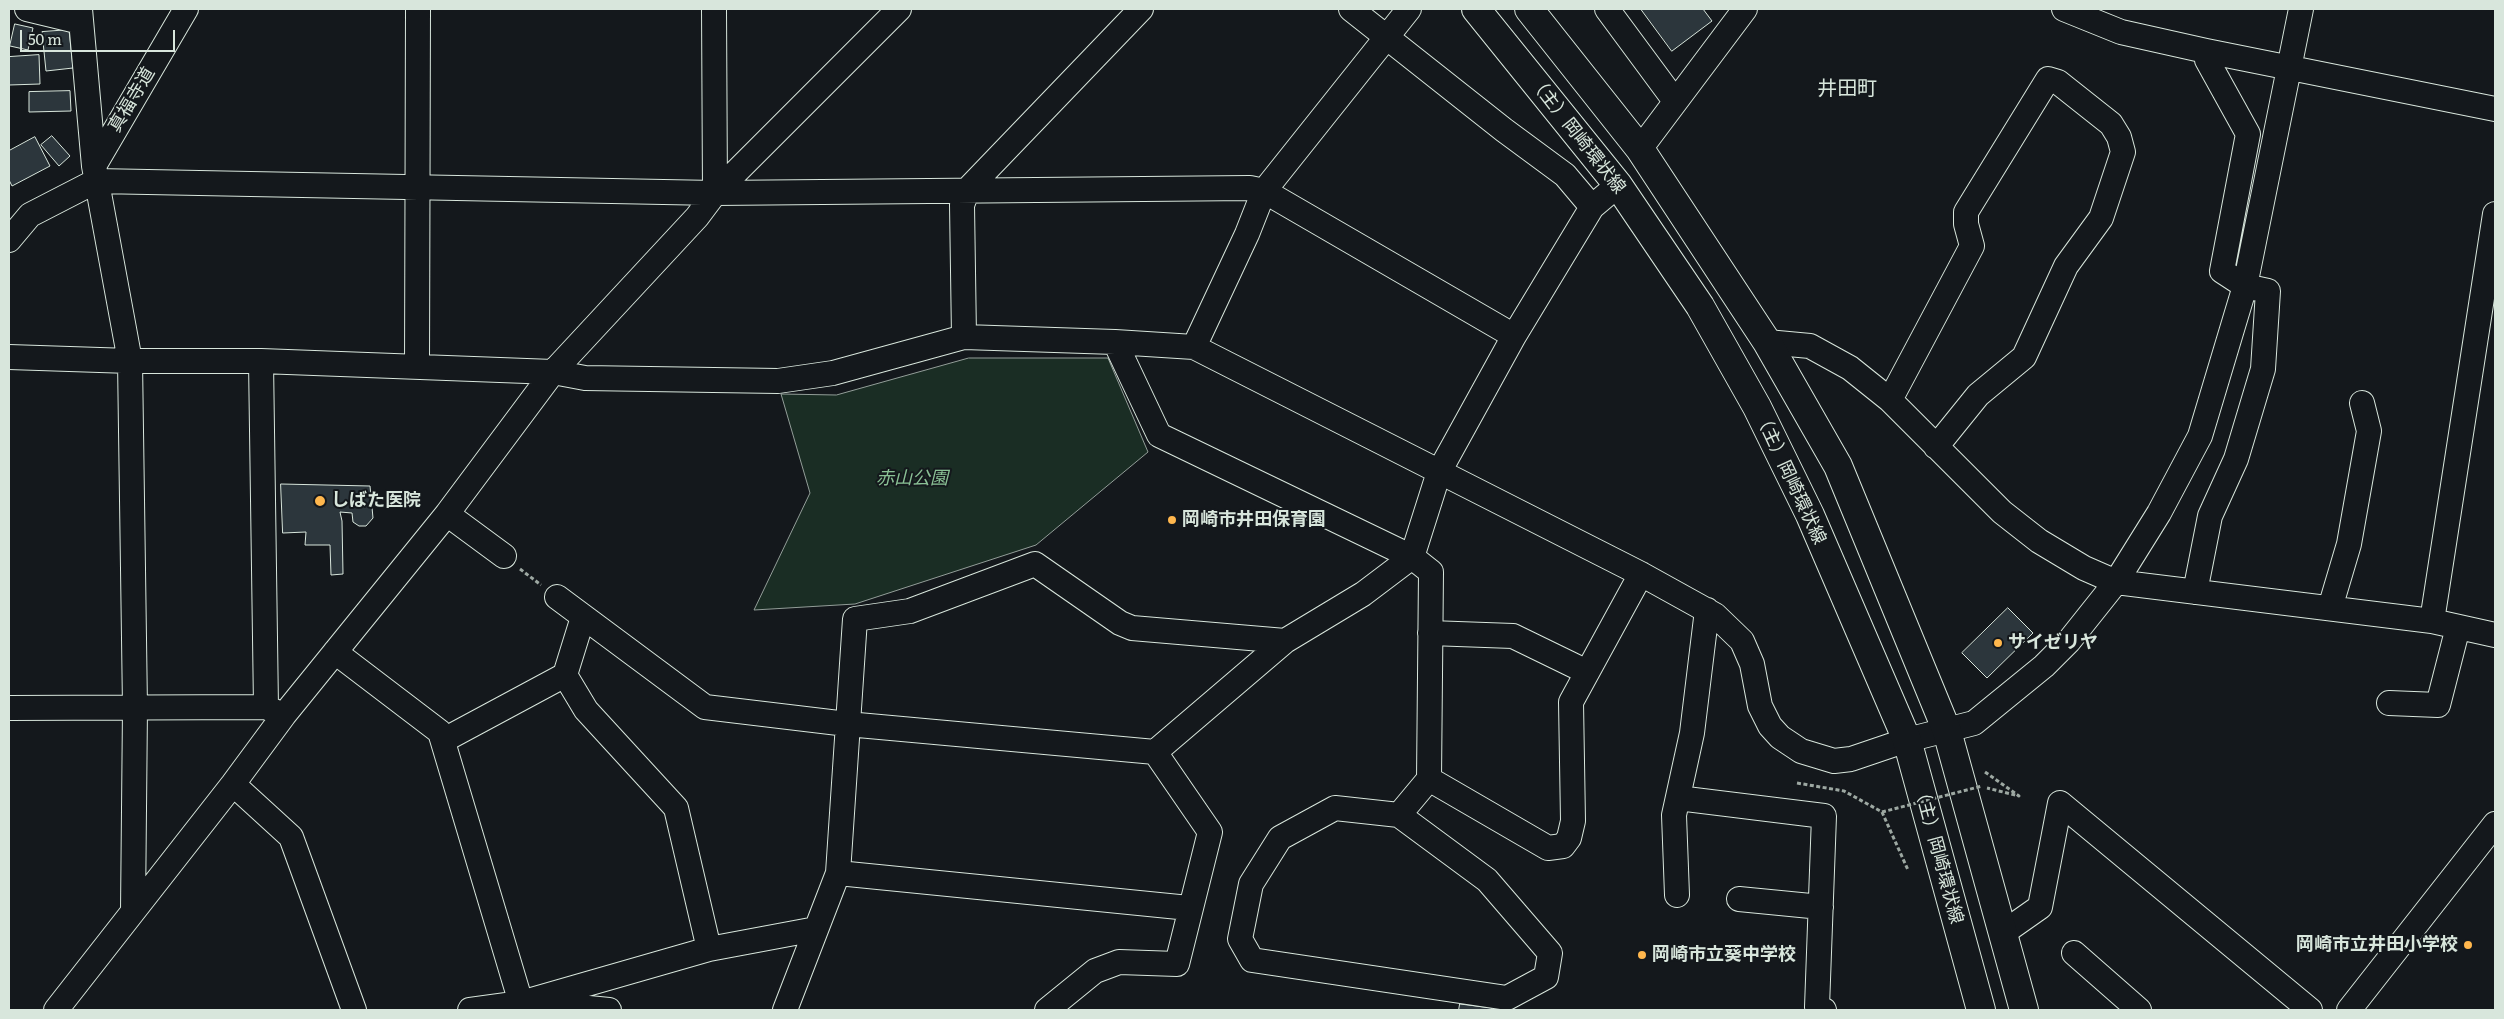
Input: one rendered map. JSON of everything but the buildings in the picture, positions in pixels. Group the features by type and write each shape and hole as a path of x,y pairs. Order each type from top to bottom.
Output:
{"main road":[{"name":"（主）岡崎環状線","path":"1476,9 1618,185 1700,306 1757,407 1810,515 1907,740 1981,1010"},
{"path":"1529,9 1640,149 1767,342 1838,466 1947,731 2024,1010"}],"street":[{"path":"26,9 80,15 95,173 130,361 135,708 133,910"},
{"name":"真福寺道","path":"95,173 186,9"},
{"path":"416,367 418,9"},
{"path":"714,9 715,193"},
{"path":"964,338 962,205 968,190 1141,9"},
{"path":"1351,9 1504,130 1565,175 1592,207"},
{"path":"1194,347 1247,234 1264,190 1409,9"},
{"path":"1607,9 1674,101"},
{"path":"1640,149 1674,101 1745,9"},
{"path":"2064,9 2121,32 2495,109"},
{"path":"9,357 130,361 262,361 553,372 585,378 778,381 833,373 964,338 1115,342 1194,347 1641,574 1715,615 1742,641 1752,664 1760,706 1770,726 1780,737 1801,751 1834,761 1877,751 1907,740 1974,723 2044,666 2069,641 2116,582 2159,513 2200,436 2245,286 2301,9"},
{"path":"56,1010 233,784 275,711 335,652 447,514 553,372 697,218 715,193 894,10"},
{"path":"2195,592 2210,516 2236,459 2263,369 2268,291 2245,286 2222,271 2248,134 2207,60 2206,51"},
{"path":"1890,400 1972,246 1966,224 1966,212 2048,79 2058,82 2111,124 2124,152 2101,218 2066,266 2024,357 1978,395 1936,447"},
{"path":"9,240 30,215 95,173 418,188 715,193 1250,188 1264,190 1514,336"},
{"path":"557,597 705,707 847,724 1154,752 1285,641 1363,594 1412,557 1439,472 1514,336 1592,207 1618,185"},
{"path":"2432,621 2492,263 2495,214"},
{"path":"1115,342 1159,435 1412,557 1430,572 1429,779 1399,815"},
{"path":"1767,342 1810,346 1850,368 1890,400 2002,512 2039,541 2084,568 2116,582 2432,621 2495,635"},
{"path":"262,361 275,711"},
{"path":"2330,608 2349,544 2369,432 2362,403"},
{"path":"447,514 504,556"},
{"path":"785,1010 838,873 855,619 910,611 1036,564 1120,623 1132,628 1285,641"},
{"path":"1429,779 1548,848 1563,846 1569,838 1573,821 1571,702 1641,574"},
{"path":"1678,895 1674,815 1692,733 1707,610"},
{"path":"444,740 565,675 583,617"},
{"path":"2389,703 2438,705 2458,627"},
{"path":"1430,633 1513,636 1587,672"},
{"path":"335,652 440,732 444,740 521,1002"},
{"path":"565,675 586,710 676,808 709,949"},
{"path":"9,708 275,711"},
{"path":"1047,1010 1095,971 1120,962 1177,964 1189,908 1210,832 1154,752"},
{"path":"233,784 291,837 354,1010"},
{"path":"1678,798 1824,816 1817,1007 1824,1010"},
{"path":"2003,934 2040,906 2060,803 2310,1010"},
{"path":"1335,808 1399,815 1487,880 1550,953 1546,977 1507,998 1252,960 1240,939 1251,884 1280,838 1335,808"},
{"path":"2349,1010 2495,824"},
{"path":"838,873 1189,908"},
{"path":"1739,899 1821,907"},
{"path":"470,1010 521,1002 709,949 816,929"},
{"path":"2074,953 2139,1010"},
{"path":"521,1002 609,1010"}],"path":[{"path":"504,556 557,597"},
{"path":"1882,812 1982,786 2019,796 1985,772"},
{"path":"1797,783 1844,791 1882,812 1908,870"}],"green space":[{"name":"赤山公園","path":"969,358 1108,358 1148,452 1036,545 855,604 754,610 810,493 781,394 836,395"}],"place":[{"name":"しばた医院","path":"320,501"},
{"name":"岡崎市井田保育園","path":"1172,520"},
{"name":"サイゼリヤ","path":"1998,643"},
{"name":"岡崎市立井田小学校","path":"2468,945"},
{"name":"岡崎市立葵中学校","path":"1642,955"}],"district":[{"name":"井田町","path":"1847,89"}]}
